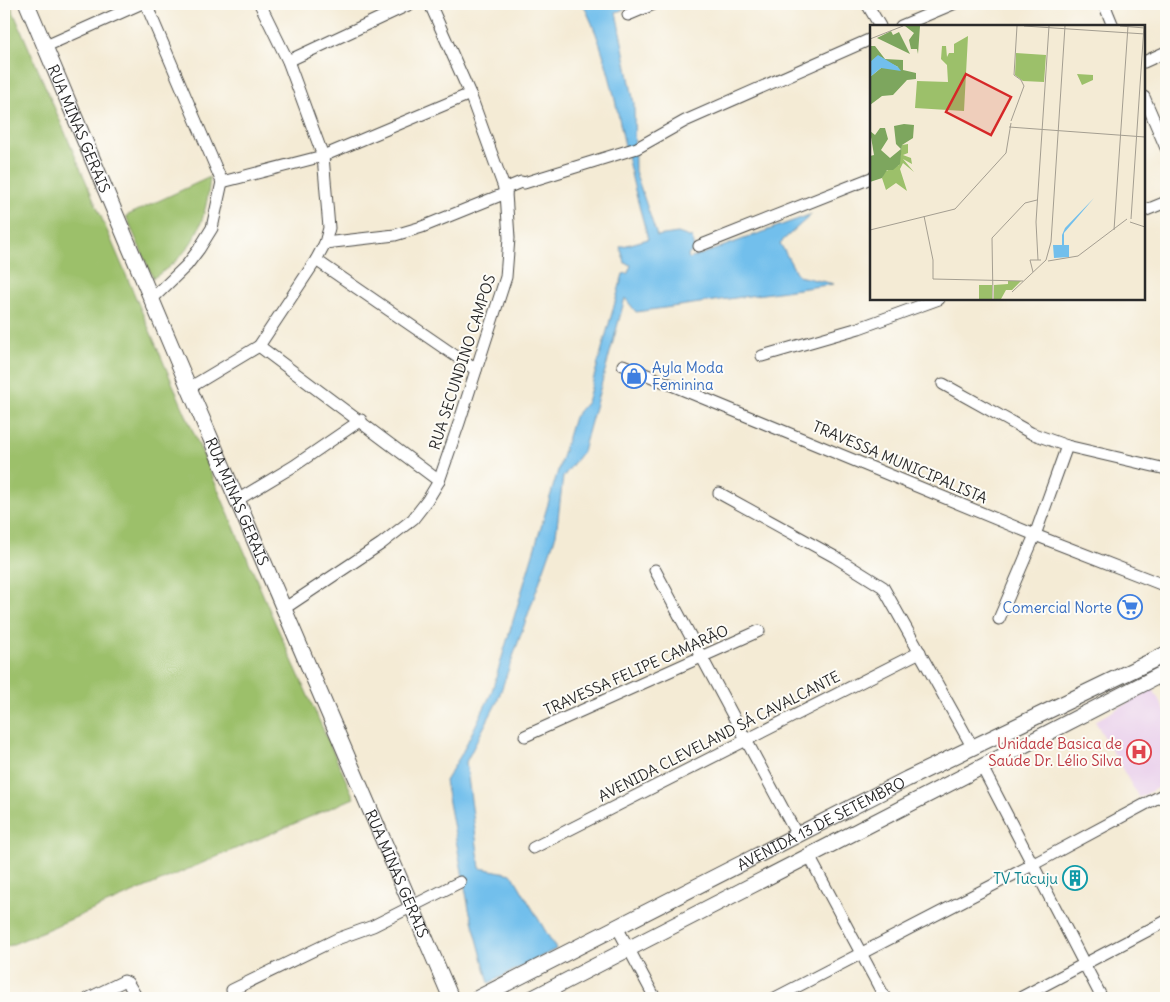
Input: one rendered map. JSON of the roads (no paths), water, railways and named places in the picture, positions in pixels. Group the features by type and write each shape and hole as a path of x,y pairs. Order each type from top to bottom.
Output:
{"street":[{"name":"RUA MINAS GERAIS","path":"27,4 189,388 239,500 411,908 451,998"},
{"path":"46,46 140,4"},
{"path":"146,4 222,182 212,228 187,265 152,299"},
{"path":"189,388 259,346 316,260 325,243 329,228 323,156 288,61 260,4"},
{"path":"288,61 410,4"},
{"name":"RUA SECUNDINO CAMPOS","path":"285,608 348,568 406,524 427,501 439,481 506,277 509,238 505,191 470,94 430,4"},
{"path":"628,15 654,4"},
{"path":"867,4 879,25"},
{"path":"903,25 953,4"},
{"path":"1104,4 1113,25"},
{"path":"325,243 395,235 422,227 505,191 521,182 524,183 624,153 637,148 685,121 870,39"},
{"path":"1145,62 1166,52"},
{"path":"222,182 323,156 470,94"},
{"path":"1145,99 1166,148"},
{"path":"700,246 870,178"},
{"path":"1145,211 1166,202"},
{"path":"316,260 476,370"},
{"path":"762,356 859,328 936,300"},
{"path":"259,346 361,420 439,481"},
{"name":"TRAVESSA MUNICIPALISTA","path":"623,365 1035,535 1166,586"},
{"path":"944,384 1031,432 1067,446 1166,469"},
{"path":"239,500 294,466 361,420"},
{"path":"999,619 1035,535 1067,446"},
{"path":"719,493 878,582 887,593 973,748"},
{"path":"655,570 797,835"},
{"name":"TRAVESSA FELIPE CAMARÃO","path":"525,736 759,631"},
{"name":"AVENIDA CLEVELAND SÁ CAVALCANTE","path":"533,848 920,652"},
{"name":"AVENIDA 13 DE SETEMBRO","path":"478,998 797,835 1166,654"},
{"name":"AVENIDA 13 DE SETEMBRO","path":"533,998 982,767 1164,678"},
{"path":"982,767 1102,998"},
{"path":"775,998 1032,865 1166,793"},
{"path":"809,856 885,998"},
{"path":"232,990 336,939 373,926 411,908 460,882"},
{"path":"1020,998 1166,921"},
{"path":"618,926 655,998"},
{"path":"89,998 122,981 128,983 137,998"}],"water":[{"path":"583,4 640,4 616,12 634,103 635,171 657,236 678,233 692,238 694,250 688,255 689,259 812,214 780,243 798,276 834,284 636,312 625,298 583,451 563,477 556,535 497,702 466,762 480,868 512,874 556,949 489,983 469,909 445,781 461,755 491,694 574,417 587,402 623,274 628,273 631,265 625,263 620,247 648,239 606,64 592,23"}],"place":[{"name":"Ayla Moda Feminina","path":"634,376"},
{"name":"Comercial Norte","path":"1130,607"},
{"name":"Unidade Basica de Saúde Dr. Lélio Silva","path":"1139,752"},
{"name":"TV Tucuju","path":"1075,878"}]}
